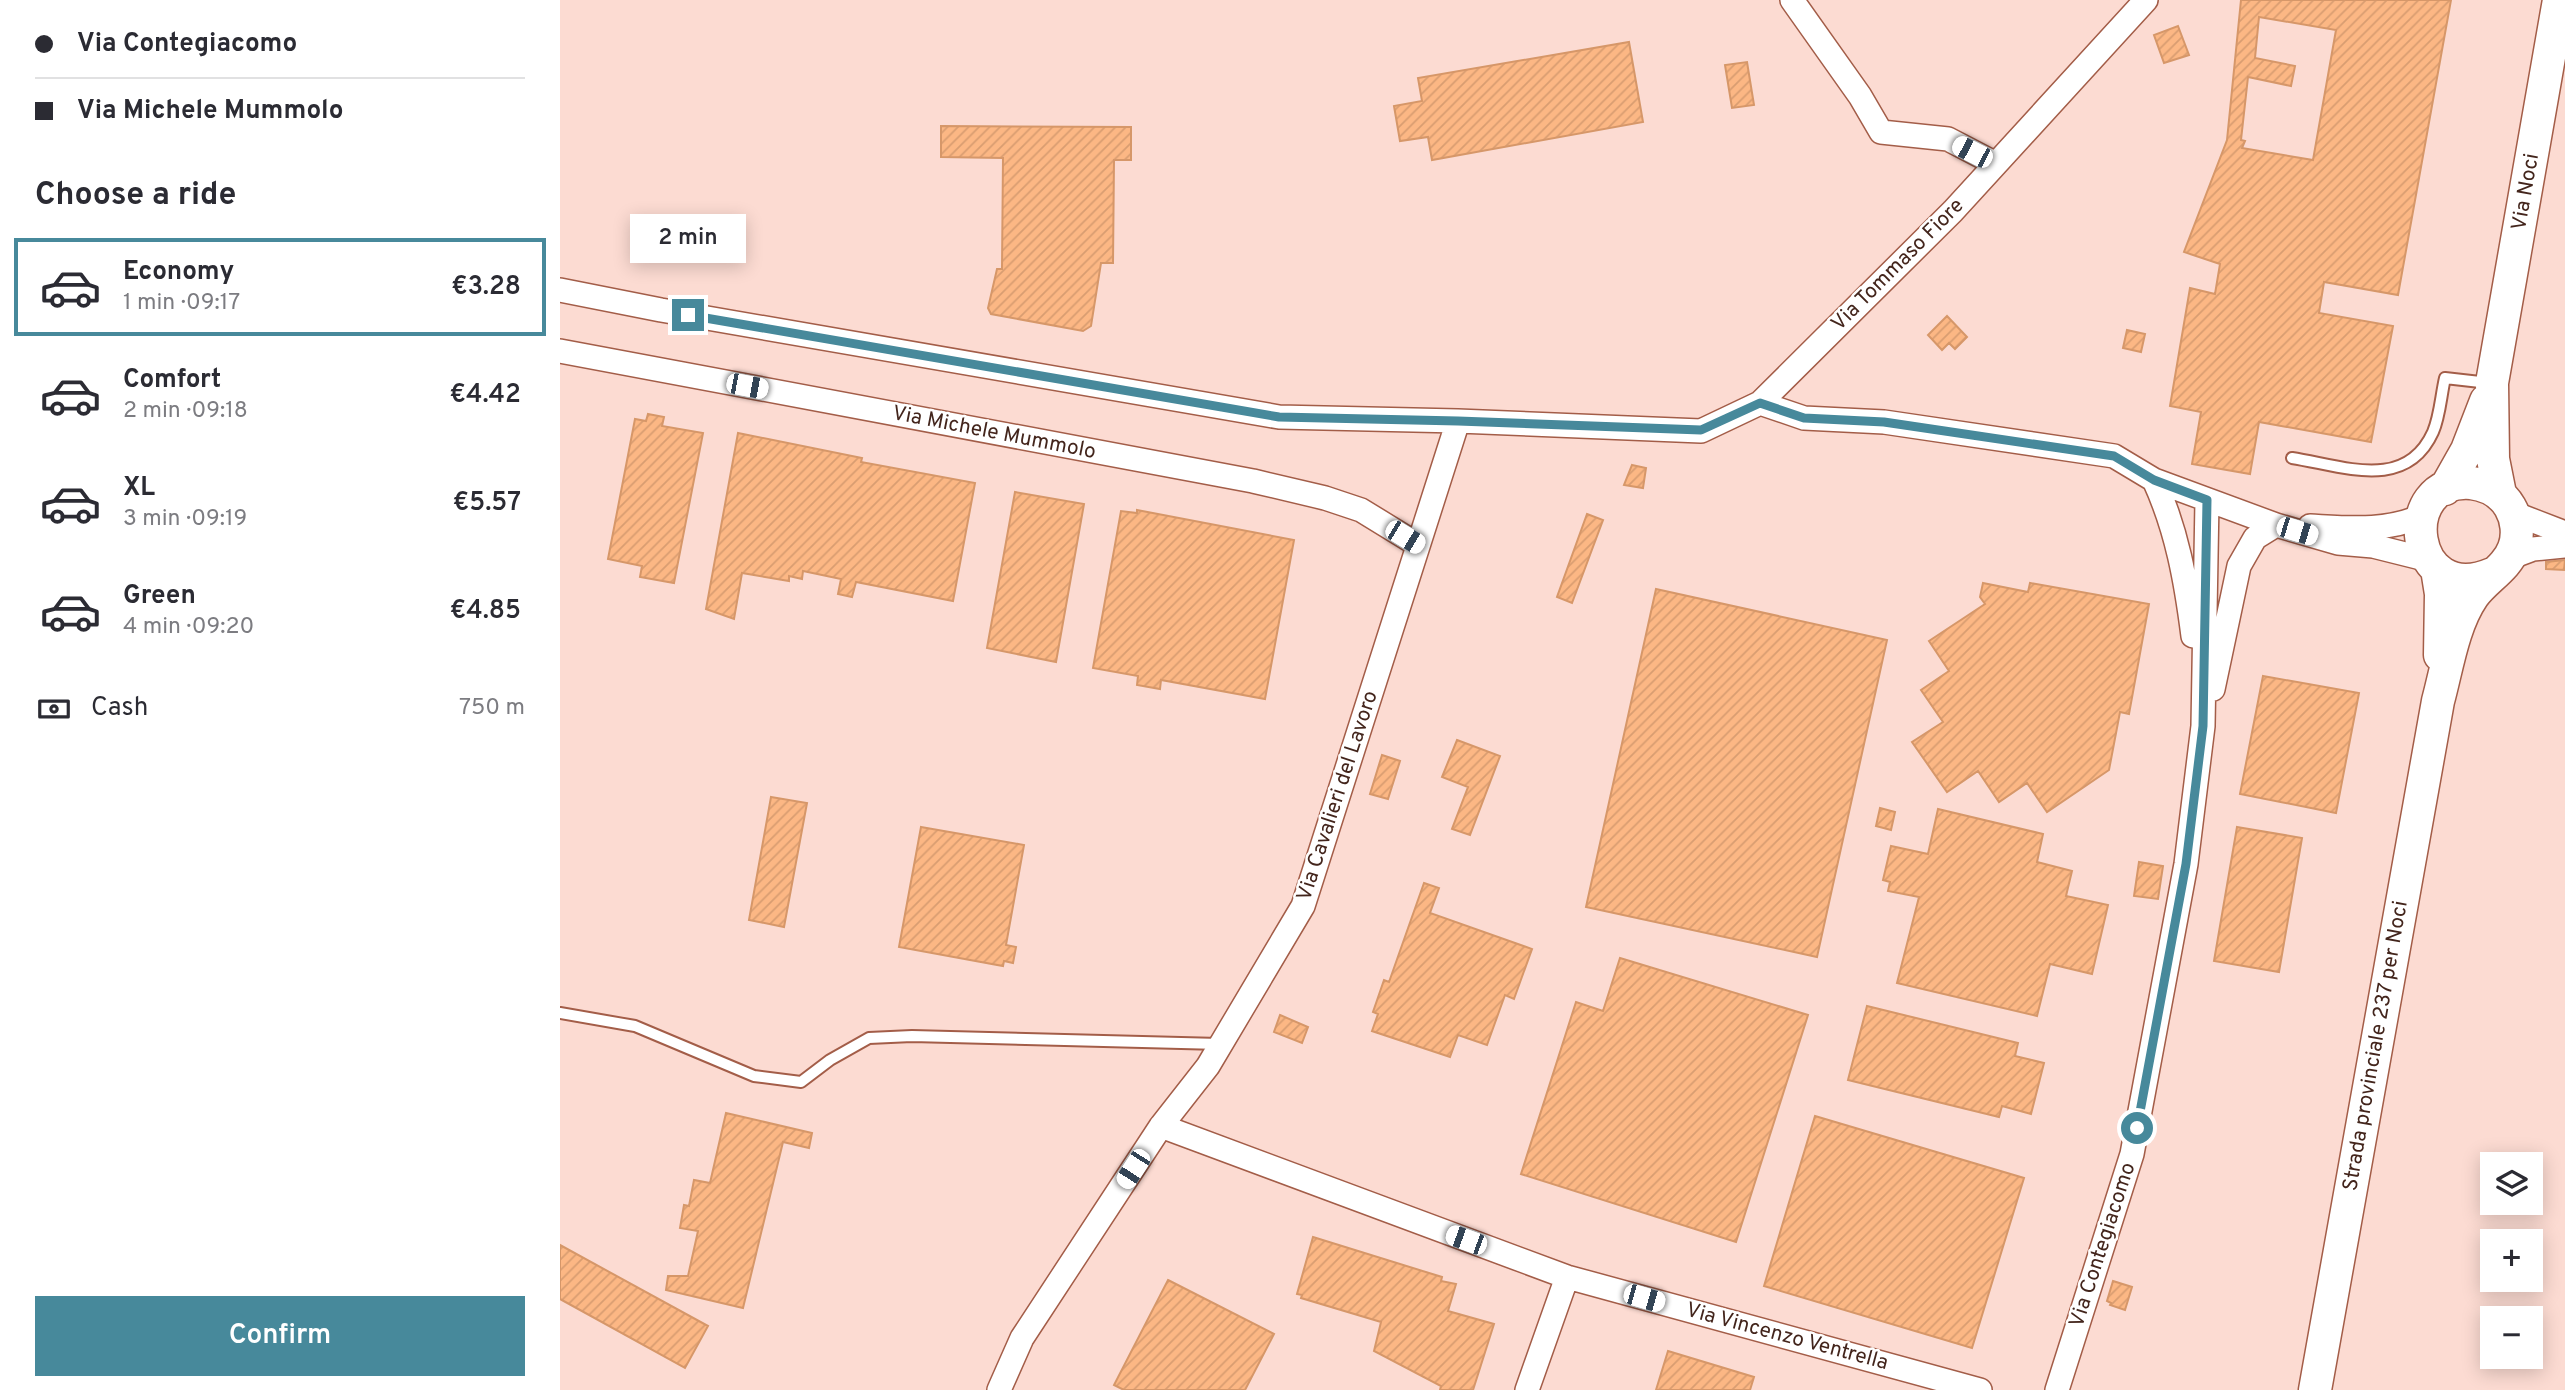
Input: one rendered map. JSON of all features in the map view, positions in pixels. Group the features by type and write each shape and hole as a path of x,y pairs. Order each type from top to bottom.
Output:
{"main road":[{"name":"Via Noci","path":"2445,489 2467,450 2492,383 2559,0"},
{"name":"Via Noci","path":"2492,383 2493,460 2507,504"},
{"path":"2467,483 2490,488 2507,504 2517,536 2501,566 2481,579 2458,579 2433,565 2420,539 2422,516 2427,505 2445,489 2467,483"},
{"name":"Strada provinciale 237 per Noci","path":"2433,565 2441,594 2438,701"},
{"name":"Strada provinciale 237 per Noci","path":"2315,1390 2438,701 2458,629 2472,597 2501,566"}],"street":[{"path":"1792,0 1860,96 1881,132 1948,139 1996,164"},
{"name":"Via Tommaso Fiore","path":"1760,403 1953,211 2146,0"},
{"path":"560,290 661,310 1279,417 1701,430 1760,403 1804,418 1884,422 2114,456 2154,480 2276,525 2338,543 2373,546 2433,565"},
{"name":"Via Michele Mummolo","path":"560,351 1313,495 1361,510 1418,545"},
{"name":"Via Cavalieri del Lavoro","path":"999,1390 1022,1338 1161,1126 1208,1066 1303,906 1458,421"},
{"name":"Via Contegiacomo","path":"2154,480 2176,537 2185,576 2203,726"},
{"name":"Via Contegiacomo","path":"2057,1390 2132,1154 2186,864 2203,726 2207,500"},
{"path":"2507,504 2565,533"},
{"path":"2276,525 2375,529 2403,524 2422,516"},
{"name":"Via Contegiacomo","path":"2203,726 2219,666 2239,566 2255,538 2276,525"},
{"path":"2501,566 2533,549 2565,547"},
{"name":"Via Vincenzo Ventrella","path":"1161,1126 1567,1277 1980,1390"},
{"path":"1527,1390 1567,1277"}],"lane":[{"path":"2292,457 2380,472 2399,468 2419,455 2433,430 2445,378 2492,383"},
{"path":"560,1013 635,1026 754,1076 801,1082 830,1060 869,1038 912,1036 1220,1044"}],"building":[{"path":"2241,0 2451,0 2398,295 2324,282 2319,313 2393,326 2371,442 2259,422 2250,474 2192,464 2201,412 2170,406 2190,288 2215,294 2220,264 2184,252 2227,140","holes":["2259,17 2336,30 2313,160 2242,148 2245,141 2241,140 2248,77 2291,86 2295,66 2255,58"]},
{"path":"2178,26 2189,55 2164,63 2154,35"},
{"path":"1629,42 1643,122 1432,160 1428,137 1400,141 1394,106 1422,101 1418,78"},
{"path":"1747,62 1754,105 1732,108 1725,65"},
{"path":"941,126 1131,127 1131,160 1114,160 1113,263 1101,263 1091,326 1083,331 991,314 988,308 997,269 1002,269 1003,158 941,157"},
{"path":"1947,316 1967,337 1955,349 1949,343 1942,350 1928,335"},
{"path":"2127,330 2145,334 2141,352 2123,348"},
{"path":"648,414 664,417 662,426 703,433 674,583 640,577 642,566 608,559 635,419 646,421"},
{"path":"738,433 862,458 861,462 975,483 953,601 856,582 852,597 838,594 841,579 803,571 802,579 789,576 789,581 742,573 734,619 706,609"},
{"path":"1632,465 1646,468 1643,488 1624,485"},
{"path":"1015,492 1084,504 1056,662 987,648"},
{"path":"1137,510 1294,540 1265,699 1161,680 1160,689 1137,685 1138,676 1093,668 1121,511 1137,513"},
{"path":"1587,514 1603,520 1572,603 1557,597"},
{"path":"2565,560 2564,570 2546,569 2546,562"},
{"path":"1983,583 2028,592 2030,583 2149,604 2129,714 2120,712 2109,770 2047,812 2027,783 1999,802 1978,771 1947,792 1912,742 1943,722 1921,690 1949,671 1929,641 1985,604 1980,597"},
{"path":"1656,589 1887,640 1817,957 1586,907"},
{"path":"2263,676 2359,693 2336,813 2240,794"},
{"path":"1457,740 1500,756 1470,835 1452,829 1468,787 1442,777"},
{"path":"1382,755 1400,761 1388,799 1370,794"},
{"path":"771,797 807,803 784,927 749,920"},
{"path":"1880,808 1895,812 1891,830 1876,826"},
{"path":"1938,809 2043,834 2037,862 2072,871 2066,896 2108,905 2092,974 2050,964 2037,1016 1897,983 1919,897 1888,891 1890,882 1883,880 1891,846 1928,854"},
{"path":"921,827 1024,845 1006,945 1016,947 1013,963 1004,961 1003,966 899,947"},
{"path":"2237,827 2302,838 2279,972 2214,961"},
{"path":"2139,862 2163,866 2158,899 2134,896"},
{"path":"1424,883 1439,888 1430,913 1532,949 1514,999 1505,995 1487,1045 1458,1035 1450,1057 1372,1031 1378,1014 1373,1012 1384,980 1389,982"},
{"path":"1620,958 1808,1015 1736,1242 1521,1174 1576,1002 1603,1011"},
{"path":"1867,1006 2018,1043 2015,1056 2044,1063 2031,1114 2002,1106 1999,1117 1848,1080"},
{"path":"1280,1015 1308,1027 1302,1043 1274,1032"},
{"path":"726,1113 812,1133 809,1148 783,1142 743,1308 666,1290 668,1276 688,1276 698,1231 680,1228 684,1205 689,1206 694,1180 710,1183"},
{"path":"1815,1116 2024,1178 1972,1348 1764,1286"},
{"path":"1313,1237 1442,1277 1441,1281 1456,1284 1448,1311 1494,1324 1473,1390 1440,1390 1441,1386 1374,1351 1381,1322 1301,1298 1302,1295 1297,1294"},
{"path":"560,1245 708,1326 685,1368 560,1299"},
{"path":"1168,1280 1274,1334 1245,1390 1124,1390 1114,1385"},
{"path":"2113,1281 2132,1287 2125,1310 2110,1305 2107,1301"},
{"path":"1668,1351 1754,1377 1750,1390 1656,1390"}],"route":[{"path":"688,315 1279,417 1701,430 1760,403 1804,418 1884,422 2114,456 2154,480 2207,500 2203,726 2186,864 2137,1128"}]}
